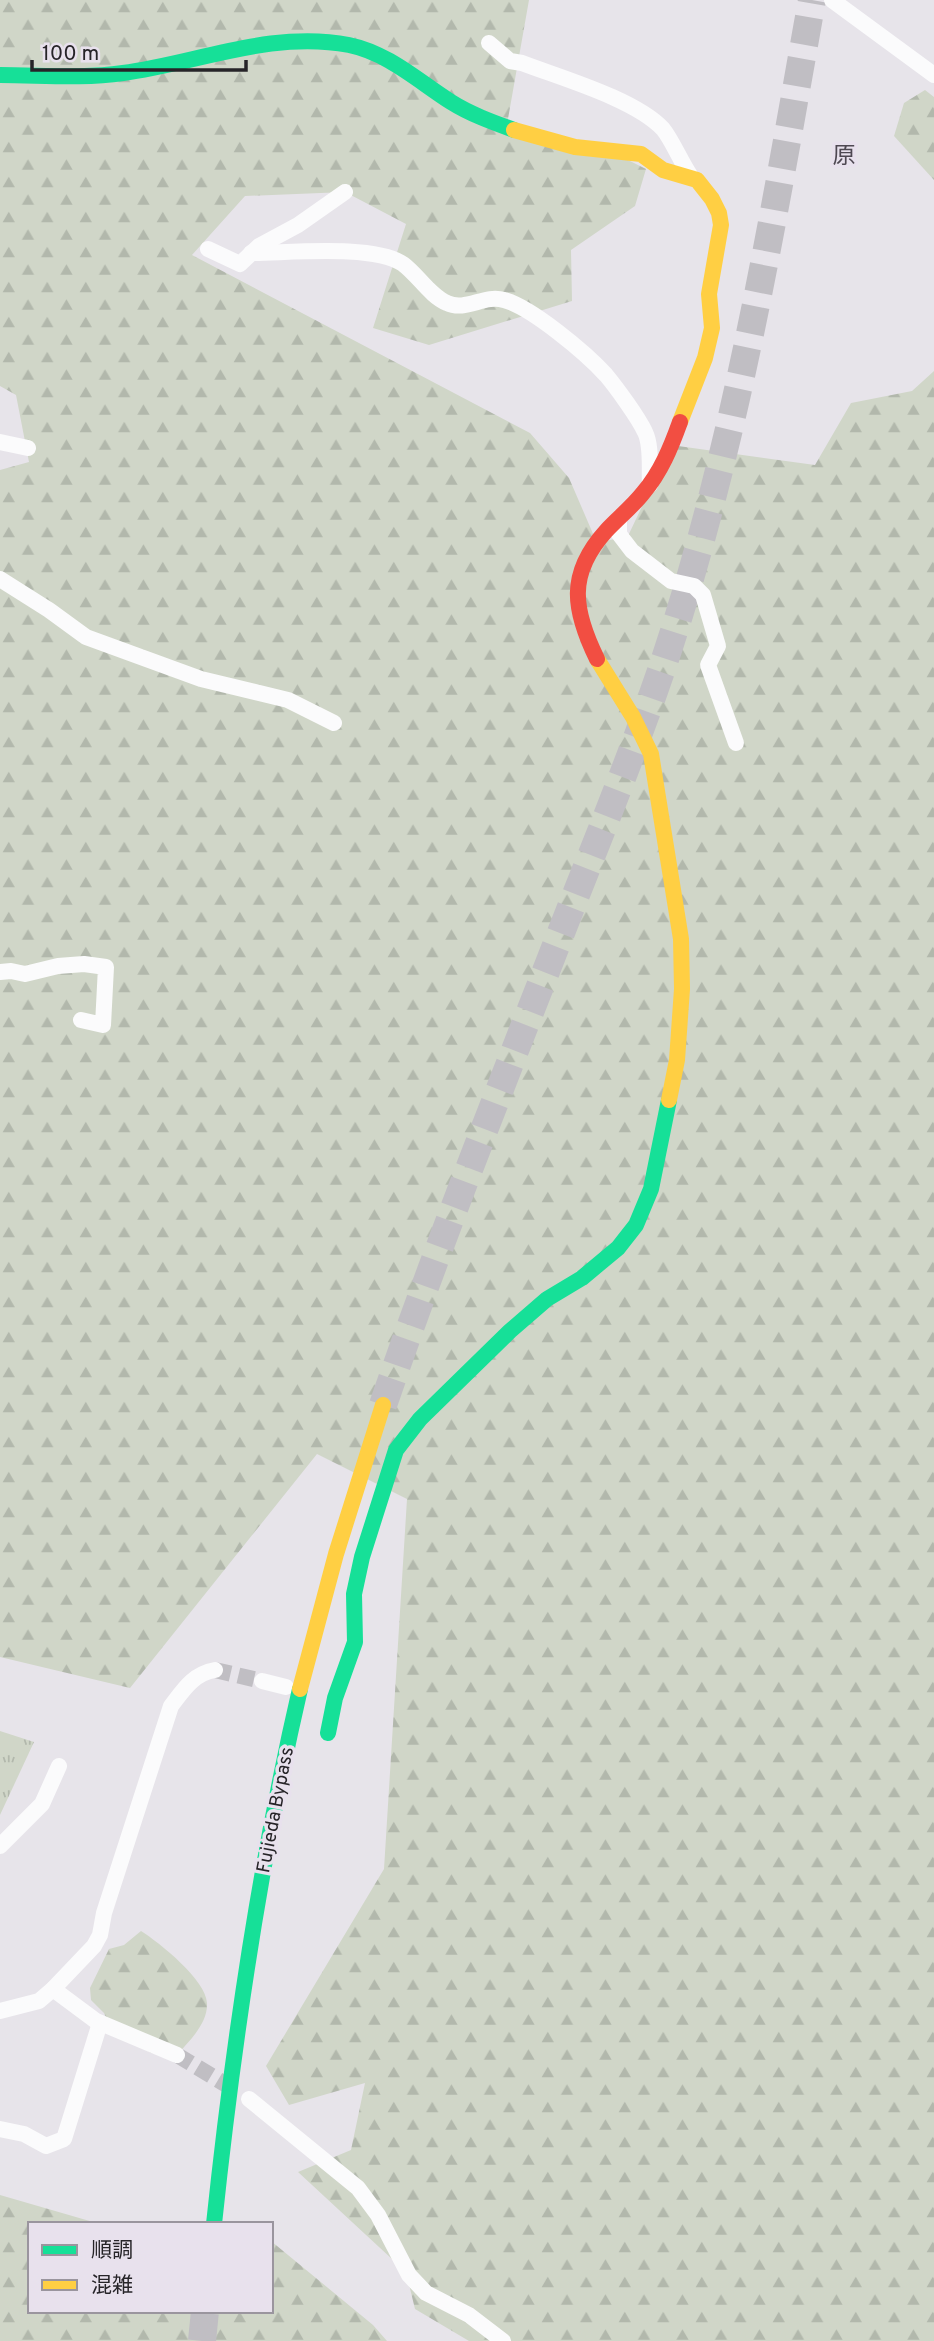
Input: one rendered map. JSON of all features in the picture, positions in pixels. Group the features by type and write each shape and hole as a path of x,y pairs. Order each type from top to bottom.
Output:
{"main road":[{"path":"0,75 120,73 179,63 248,46 290,42 329,42 366,49 399,64 469,112 522,133 593,150 639,153 663,170 690,175 701,183 720,216 723,230 709,294 713,323 708,350 664,462 650,485 587,553 577,586 590,649 642,731 650,754 681,939 682,989 677,1060 652,1189 636,1225 618,1248 582,1278 547,1299 510,1331 420,1419 396,1450 362,1557 354,1594 355,1642 327,1696 328,1733"},
{"name":"Fujieda Bypass","path":"214,2222 224,2119 246,1976 296,1704 341,1535 383,1405"}],"street":[{"path":"832,0 934,75"},
{"path":"489,43 510,61 522,63 622,102 650,117 665,131 690,175"},
{"path":"208,249 240,264 251,253 345,192"},
{"path":"251,253 364,253 388,257 403,264 446,303 461,307 491,298 525,308 606,376 646,433 650,485"},
{"path":"0,442 28,447"},
{"path":"619,519 619,534 632,551 671,581 694,586 703,595 718,646 708,665 736,743"},
{"path":"0,579 86,637 201,679 288,700 334,723"},
{"path":"0,972 25,974 58,966 84,964 106,967 103,1025 82,1020"},
{"path":"0,2011 39,2001 84,1958 100,1935 104,1913 171,1706 189,1682 202,1673 215,1670"},
{"path":"262,1681 286,1687"},
{"path":"0,1846 42,1804 59,1766"},
{"path":"52,1989 100,2023 177,2055"},
{"path":"0,2129 24,2134 46,2146 64,2139 100,2023"},
{"path":"249,2099 358,2188 378,2215 409,2275 426,2293 468,2315 503,2341"}],"green space":[{"path":"0,0 529,0 506,130 618,155 646,169 635,206 571,250 572,301 429,345 373,328 406,224 345,192 245,196 192,255 530,433 569,478 597,543 628,536 671,445 815,465 851,403 912,391 934,371 934,2341 469,2341 415,2309 406,2272 298,2172 351,2150 365,2083 289,2105 266,2066 384,1869 407,1499 317,1454 130,1688 0,1657 0,470 29,462 16,395 0,386"},
{"path":"925,90 934,97 934,180 894,136 904,103"},
{"path":"0,1731 34,1742 0,1815"},
{"path":"141,1931 181,1963 205,1994 207,2003 204,2018 197,2032 177,2055 151,2053 110,2027 104,2013 91,2000 90,1988 109,1949 124,1945"},
{"path":"0,2195 93,2222 28,2222 28,2313 273,2313 273,2243 373,2325 387,2341 0,2341"}],"tunnel":[{"path":"383,1405 426,1283 632,752 668,650 714,490 734,409 783,164 812,0"},
{"path":"215,1670 262,1681"},
{"path":"177,2055 235,2090"},
{"path":"202,2341 205,2313"}],"traffic: fast":[{"path":"0,75 108,75 263,45 320,41 349,45 377,54 458,106 514,130"},
{"path":"328,1733 335,1698 355,1642 354,1594 362,1557 396,1450 420,1419 510,1331 547,1299 582,1278 618,1248 636,1225 651,1189 669,1100"},
{"path":"214,2222 249,1955 272,1822 300,1689"}],"traffic: slow":[{"path":"514,130 575,147 641,154 663,170 697,180 712,199 721,225 709,294 712,328 705,358 680,422"},
{"path":"597,659 633,717 651,754 681,939 682,989 677,1060 669,1100"},
{"path":"300,1689 336,1554 383,1405"}],"traffic: jam":[{"path":"597,659 579,608 580,577 585,562 606,531 639,498 655,477 680,422"}],"district":[{"name":"原","path":"844,157"}]}
